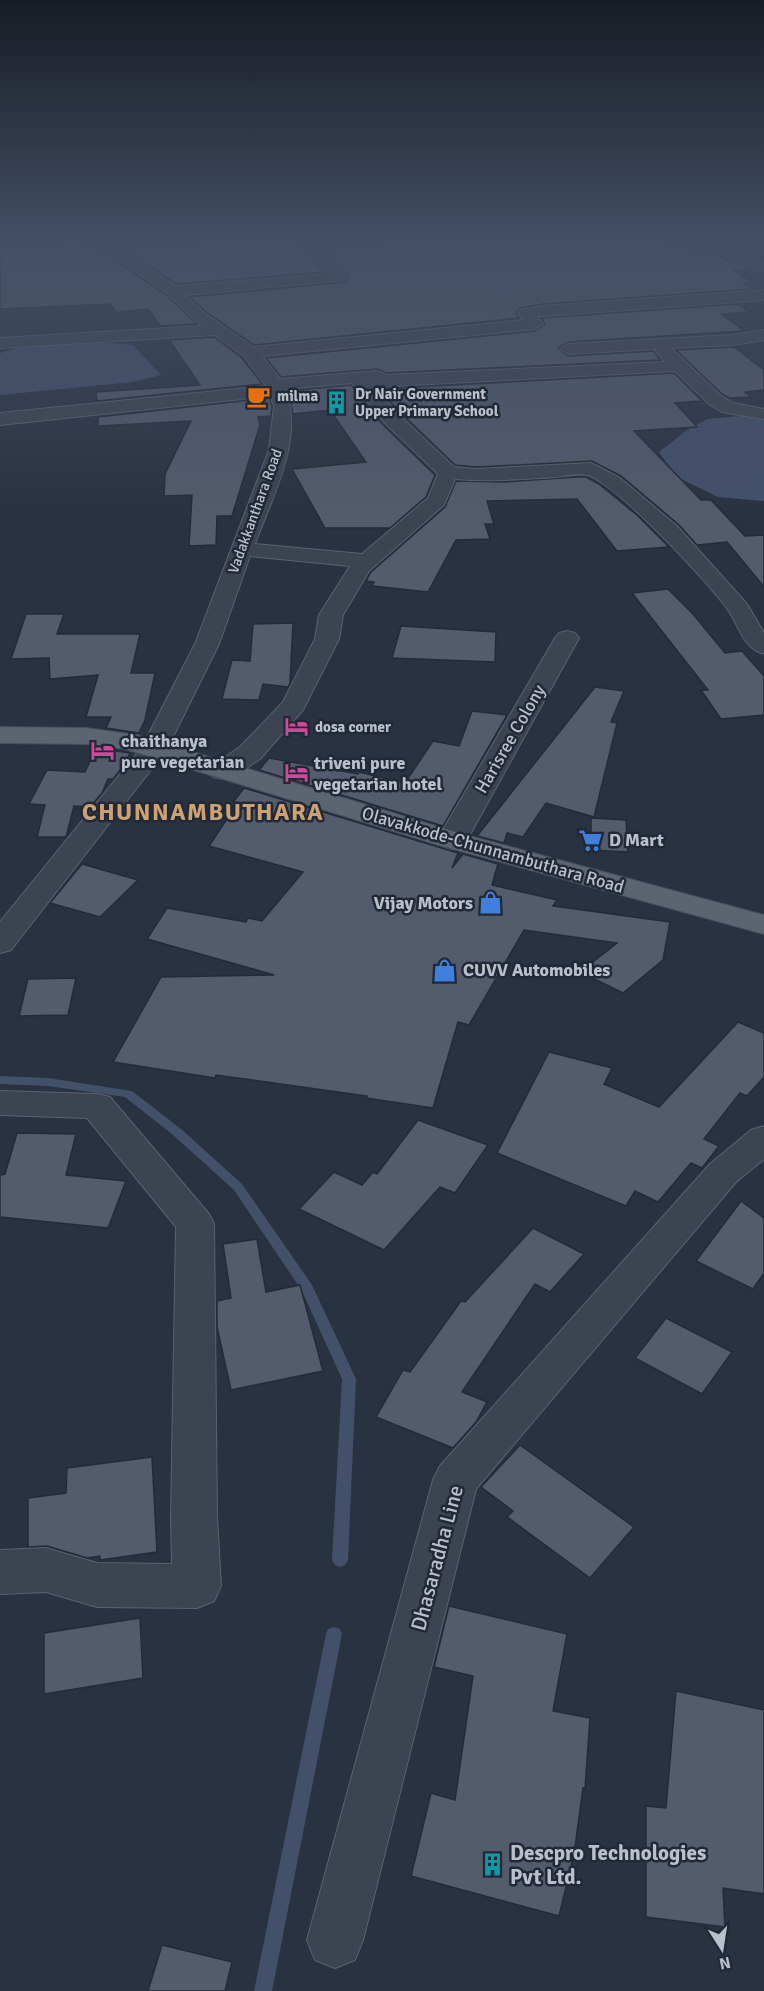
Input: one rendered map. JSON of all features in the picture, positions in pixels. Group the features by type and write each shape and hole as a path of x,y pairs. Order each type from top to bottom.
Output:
{"main road":[{"name":"Olavakkode-Chunnambuthara Road","path":"0,735 86,736 128,741 452,840 764,925"}],"street":[{"path":"0,343 187,332"},
{"name":"Vadakkanthara Road","path":"0,943 154,749 207,644 279,450 283,406 276,388 250,352 222,332"},
{"path":"543,332 556,347"},
{"path":"250,352 657,344 733,340 764,335"},
{"path":"657,344 715,400 728,408 764,414"},
{"path":"0,419 359,380 556,347 680,366"},
{"path":"359,380 391,418 448,473 477,475 591,469 613,482 669,531 721,587 739,609 753,636 764,647"},
{"path":"223,771 250,753 294,705 327,639 330,615 360,567 437,501 448,473"},
{"path":"242,549 366,561"},
{"name":"Harisree Colony","path":"452,840 567,638"},
{"path":"0,1103 97,1106 195,1224 194,1518 197,1586 97,1585 46,1570 0,1572"},
{"name":"Dhasaradha Line","path":"335,1940 456,1480 723,1173 764,1139"}],"water":[{"path":"90,341 133,345 161,375 133,382 0,395 0,353 30,344"},
{"path":"764,414 764,501 718,497 677,477 659,452 686,431 707,419"}],"building":[{"path":"235,332 382,332 254,345"},
{"path":"526,332 729,332 568,342 558,348 568,356 654,351 660,360 386,373 378,369 281,377 266,358"},
{"path":"214,337 242,358 262,384 97,401 96,392 200,385 169,340"},
{"path":"734,347 764,370 764,390 745,392 751,397 729,398 722,394 676,350"},
{"path":"674,373 702,401 675,403 697,427 634,431 701,500 711,500 745,536 764,535 764,587 727,542 697,545 678,524 621,476 592,461 477,467 455,465 379,389"},
{"path":"351,385 382,424 435,475 426,497 390,528 325,528 292,469 366,462 330,410 293,414 288,391"},
{"path":"269,398 272,406 271,416 258,417 260,425 232,516 217,516 216,545 189,546 192,495 164,496 165,474 191,421 98,426 98,417"},
{"path":"586,477 599,484 638,516 669,547 617,551 577,499 487,501 494,524 485,524 490,539 456,540 428,592 372,586 374,582 366,581 371,572 445,507 456,481 506,482"},
{"path":"668,589 693,614 725,653 742,651 764,676 764,715 721,719 701,690 708,690 632,593"},
{"path":"26,614 64,614 57,634 140,634 131,673 155,673 145,720 139,733 106,728 111,717 86,717 98,675 50,679 49,658 11,659"},
{"path":"293,623 288,687 263,684 259,700 222,699 232,660 250,661 253,624"},
{"path":"401,626 496,632 495,662 392,658"},
{"path":"595,687 624,691 611,722 617,723 594,817 546,803 523,837 507,833 504,843 477,836"},
{"path":"472,711 507,715 443,826 259,770 269,758 358,774 359,772 405,783 433,741 459,746"},
{"path":"96,748 130,753 125,764 113,779 108,779 102,793 90,807 74,806 66,837 37,837 45,805 29,804 47,770 85,772"},
{"path":"244,788 458,853 452,868 463,854 498,864 492,885 557,900 553,906 670,922 663,960 623,993 580,972 617,943 524,930 469,1025 458,1022 433,1108 366,1098 367,1096 216,1075 215,1078 113,1062 161,977 274,975 147,939 167,908 246,922 248,918 262,921 303,872 209,846 237,804 234,801"},
{"path":"591,818 626,820 628,852 591,850"},
{"path":"82,864 138,880 100,917 50,903"},
{"path":"76,978 68,1015 19,1016 28,979"},
{"path":"738,1022 764,1033 764,1077 747,1096 740,1093 704,1139 719,1146 702,1168 691,1163 658,1202 635,1191 626,1206 497,1153 549,1052 612,1068 604,1084 659,1107"},
{"path":"418,1120 488,1145 455,1193 440,1187 384,1250 299,1209 334,1172 362,1185 373,1172 377,1174"},
{"path":"17,1133 76,1134 66,1175 126,1181 108,1228 0,1217 0,1175 5,1174"},
{"path":"741,1201 764,1218 764,1273 753,1289 696,1261"},
{"path":"533,1228 584,1254 550,1292 535,1284 462,1392 487,1402 476,1422 453,1448 376,1417 403,1370 410,1372 461,1301 465,1302"},
{"path":"257,1239 266,1292 300,1285 323,1371 231,1390 217,1327 217,1301 231,1298 223,1244"},
{"path":"666,1318 732,1352 702,1394 635,1358"},
{"path":"520,1445 634,1527 590,1578 507,1517 513,1511 481,1487"},
{"path":"152,1457 157,1552 100,1560 100,1556 87,1558 47,1546 28,1547 28,1498 66,1493 67,1468"},
{"path":"449,1606 567,1634 553,1711 590,1718 585,1789 583,1788 574,1854 559,1916 411,1876 431,1793 455,1800 473,1676 434,1667"},
{"path":"140,1618 143,1678 44,1694 44,1633"},
{"path":"676,1691 764,1710 764,1894 723,1888 725,1927 646,1917 646,1806 666,1808"},
{"path":"162,1945 232,1962 225,1991 148,1991"}],"waterway":[{"path":"0,1080 48,1082 128,1094 177,1132 238,1187 307,1289 349,1379 340,1560"},
{"path":"263,1991 334,1634"}],"place":[{"name":"milma","path":"259,396"},
{"name":"Dr Nair Government Upper Primary School","path":"337,403"},
{"name":"dosa corner","path":"297,727"},
{"name":"chaithanya pure vegetarian","path":"103,751"},
{"name":"triveni pure vegetarian hotel","path":"296,773"},
{"name":"D Mart","path":"591,840"},
{"name":"Vijay Motors","path":"491,903"},
{"name":"CUVV Automobiles","path":"445,970"},
{"name":"Descpro Technologies Pvt Ltd.","path":"492,1865"}],"district":[{"name":"CHUNNAMBUTHARA","path":"203,812"}]}
